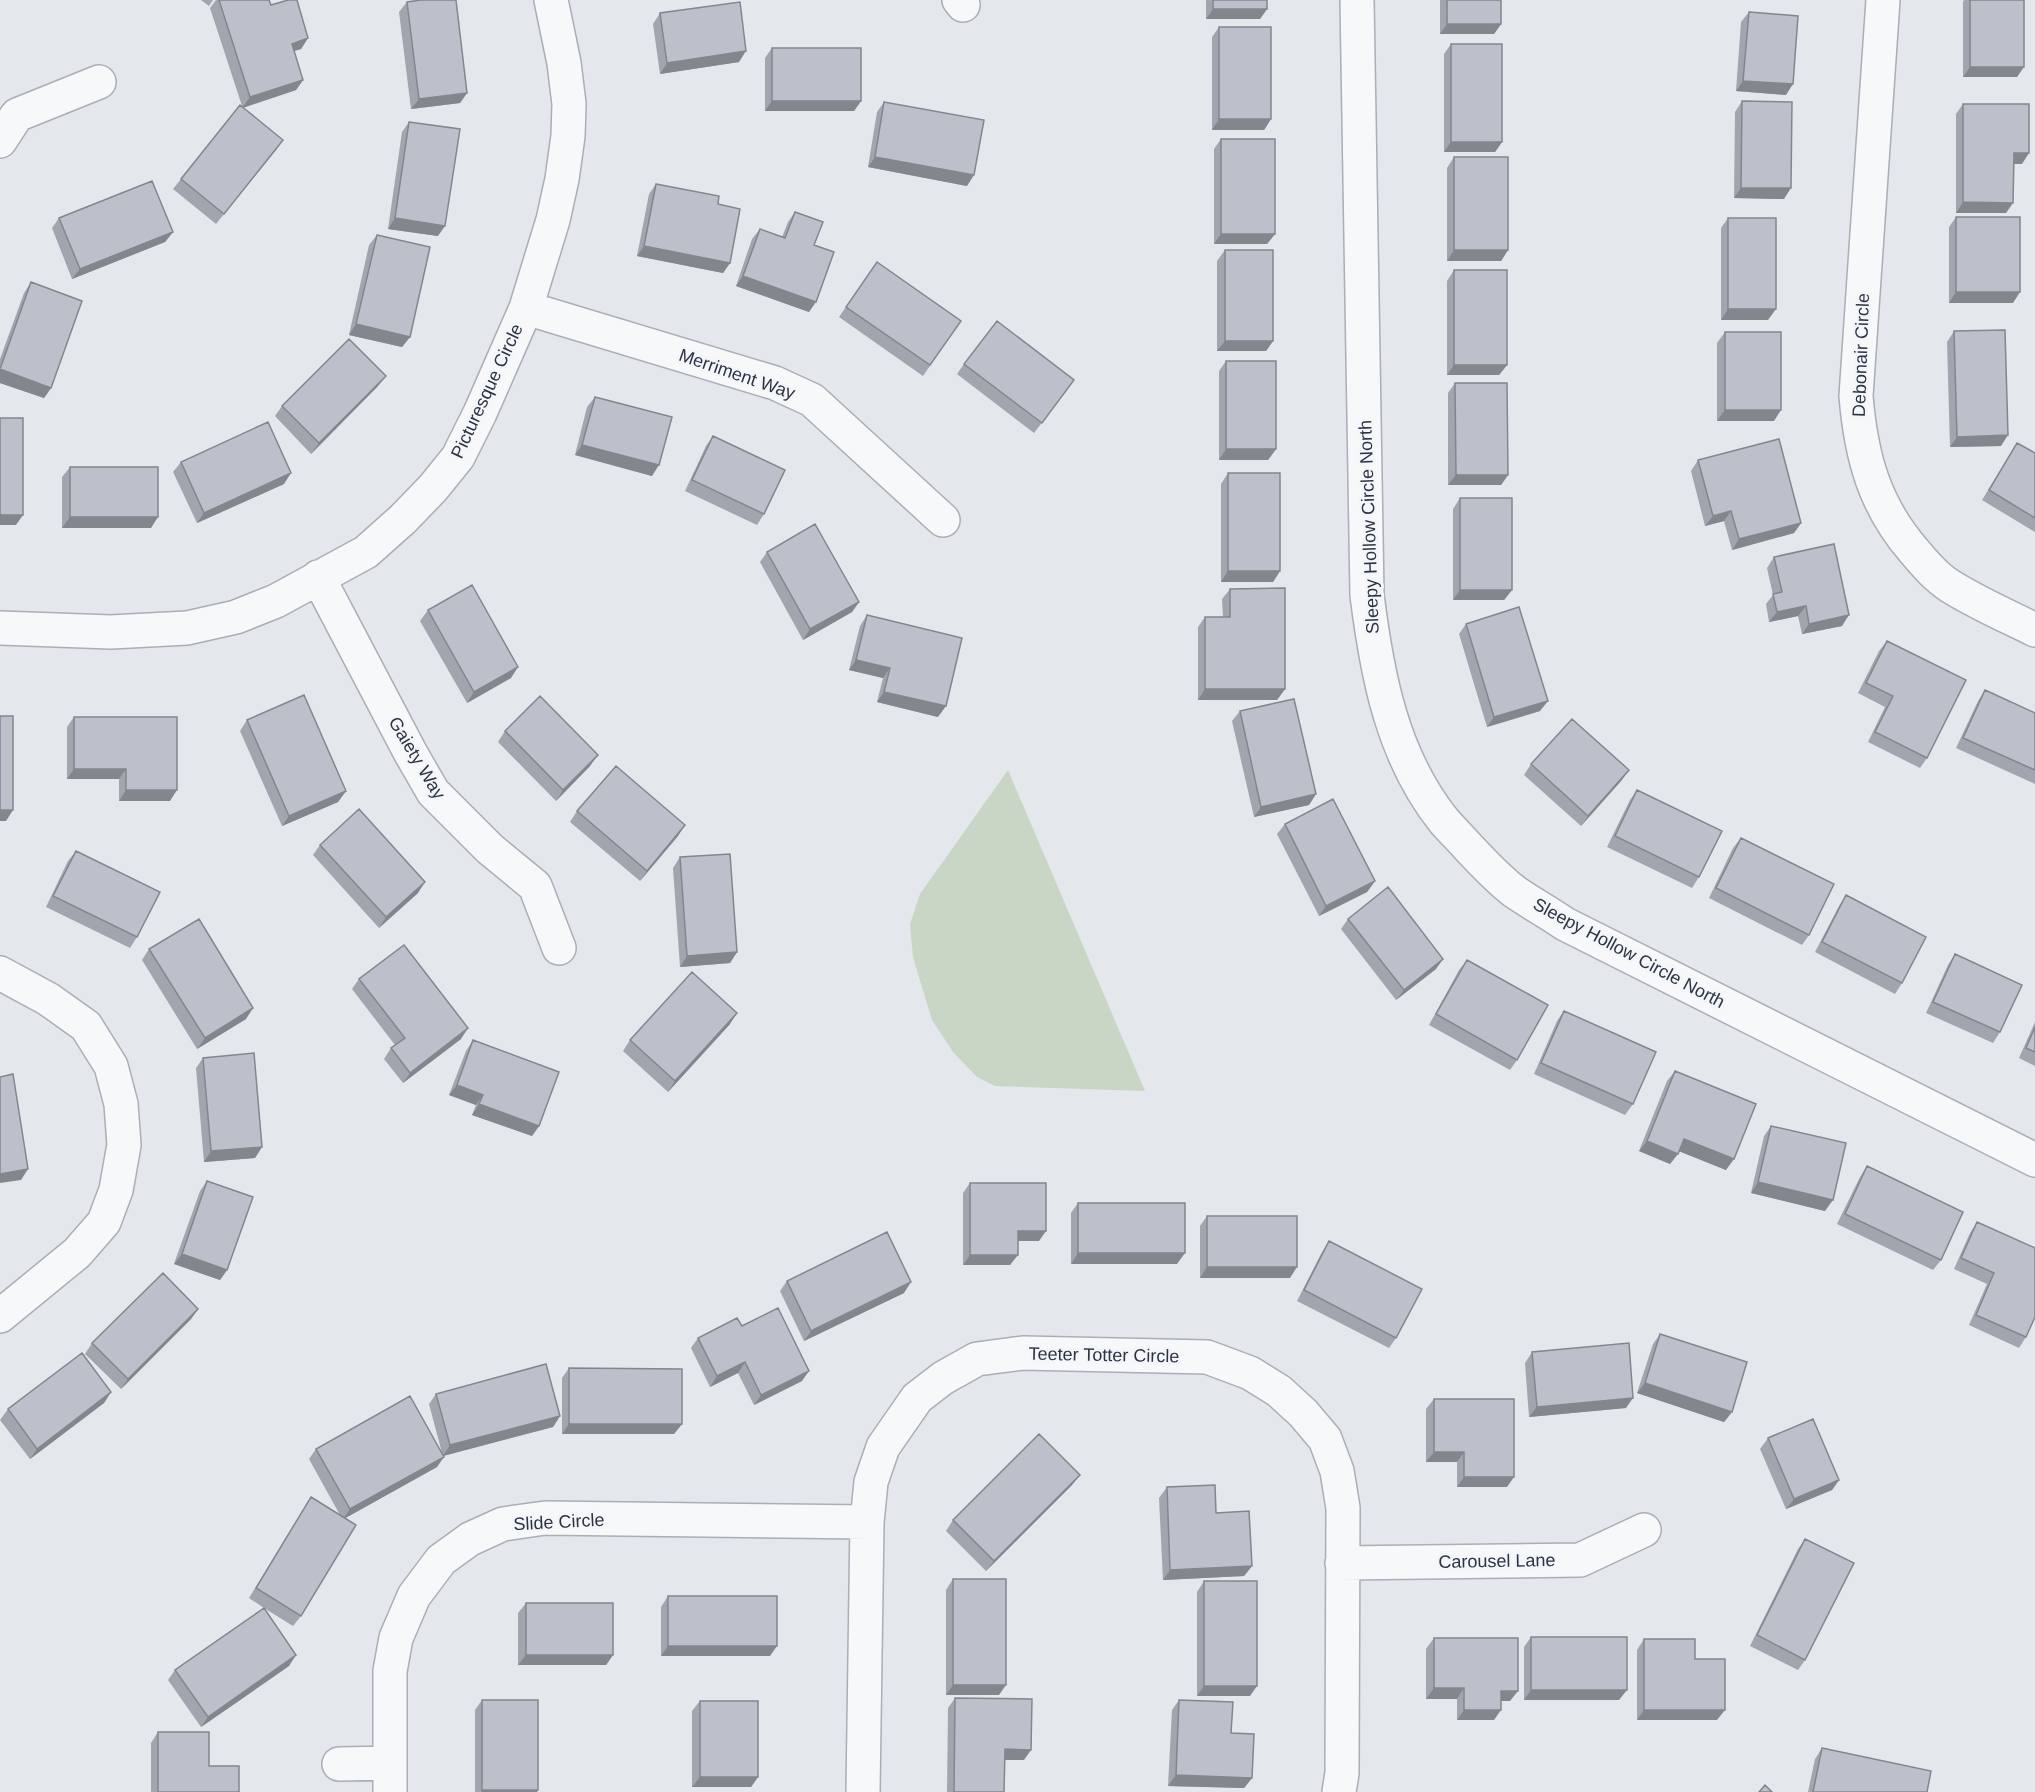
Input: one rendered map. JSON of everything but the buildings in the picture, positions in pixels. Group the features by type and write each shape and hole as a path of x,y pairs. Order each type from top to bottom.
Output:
{"street":[{"name":"Picturesque Circle","path":"0,628 111,632 187,628 236,617 276,601 366,552 426,496 458,457 480,413 526,308 552,220 561,179 569,104 564,63 551,0"},
{"name":"Sleepy Hollow Circle North","path":"1357,0 1367,595 1373,648 1383,694 1397,740 1419,782 1444,820 1479,858 1514,891 1565,924 2035,1160"},
{"name":"Debonair Circle","path":"1883,0 1856,396 1859,433 1867,469 1882,506 1903,538 1929,568 1950,585 2035,630"},
{"path":"0,141 17,115 99,82"},
{"name":"Merriment Way","path":"526,308 775,383 812,400 943,520"},
{"name":"Gaiety Way","path":"318,577 433,792 489,849 535,886 558,948"},
{"path":"0,973 48,999 86,1026 111,1066 121,1104 124,1145 116,1190 104,1222 77,1253 0,1316"},
{"name":"Teeter Totter Circle","path":"863,1792 867,1522 871,1482 883,1447 917,1398 943,1378 977,1359 1023,1353 1207,1357 1250,1373 1279,1391 1303,1413 1325,1439 1337,1471 1343,1508 1340,1792"},
{"name":"Slide Circle","path":"339,1764 390,1777 390,1671 396,1638 414,1596 441,1560 470,1539 503,1524 545,1518 867,1522"},
{"name":"Carousel Lane","path":"1342,1563 1580,1560 1644,1530"}],"green space":[{"path":"1008,770 1145,1091 995,1086 977,1077 953,1052 932,1020 913,957 910,924 920,894"}]}
